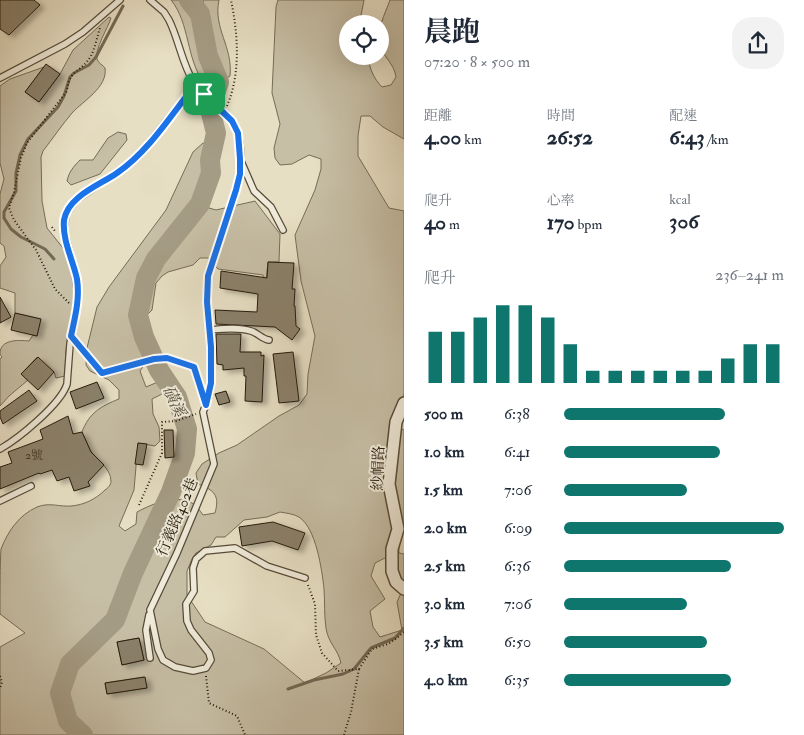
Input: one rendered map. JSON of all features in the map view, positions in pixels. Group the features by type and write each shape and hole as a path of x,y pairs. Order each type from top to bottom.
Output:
{"street":[{"name":"紗帽路","path":"404,403 396,422 390,484 398,529 392,549 392,571 396,582 404,589"}],"lane":[{"path":"0,78 65,44 83,32 120,0"},
{"path":"150,0 164,12 169,20 195,85 232,121 238,133 240,174 208,276 207,302 211,347 211,383 203,412"},
{"path":"0,449 40,418 61,396 66,384 71,336 77,308 77,279 64,231 66,213 76,200 132,162 195,85"},
{"path":"240,159 254,192 271,207 283,230"},
{"path":"209,330 243,329 253,331 269,340"},
{"name":"行義路402巷","path":"150,658 146,630 150,610 177,553 214,464 203,412"},
{"path":"0,501 31,486"},
{"path":"150,610 158,649 163,660 175,667 193,671 206,668 211,660 209,653 191,630 187,621 186,604 194,591 193,568 196,559 205,552 236,548 267,566 305,578"}],"path":[{"path":"231,0 234,17 237,76 232,95"},
{"path":"77,308 55,289 36,250 14,220 9,208 21,158 27,143 67,91 68,81 73,73 84,65 92,54 101,28 100,17"},
{"path":"71,336 102,373 154,359 167,358 194,367 206,405"},
{"path":"139,505 162,453 162,422 176,421 203,412"},
{"path":"305,578 315,604 316,635 322,653 338,671 359,669"},
{"path":"344,735 351,712 359,669 372,649 388,644 404,632"},
{"path":"206,668 209,703 237,716 245,735"},
{"path":"0,676 2,682 0,688"}],"shaded area":[{"path":"171,0 192,0 204,15 203,0 219,0 219,20 229,56 230,76 227,78 209,46 208,60 212,76 208,84 204,83 194,63 182,19"},
{"path":"278,0 364,0 361,15 339,15 339,65 369,65 382,87 391,85 396,77 389,62 389,15 384,15 390,0 404,0 404,139 383,127 370,116 361,116 358,156 389,208 404,211 404,394 393,421 397,427 404,430 404,532 399,539 399,553 404,554 404,583 398,579 387,557 375,563 371,576 385,599 370,611 373,627 380,637 402,630 397,602 401,593 404,594 404,735 0,735 0,647 25,633 0,614 1,549 15,524 31,510 46,505 67,506 81,504 98,496 110,485 109,472 90,450 82,432 88,420 96,411 119,399 119,390 109,380 90,371 86,365 87,348 97,307 109,287 166,210 193,152 203,143 211,147 212,189 209,208 216,210 255,201 280,234 279,262 268,262 266,281 264,282 263,275 218,269 208,258 200,258 193,265 168,272 156,283 152,310 144,318 151,351 149,358 140,371 146,387 165,379 169,381 172,389 152,399 153,414 159,427 160,441 155,446 138,443 134,490 119,526 125,531 136,524 137,512 157,503 178,499 192,503 203,515 215,513 216,497 212,491 198,484 196,473 202,464 219,453 237,445 279,416 299,405 307,394 308,374 315,336 301,281 295,235 315,190 321,169 321,159 309,155 292,164 280,165 275,158 274,148 280,124 272,93 276,7","holes":["280,512 292,514 305,522 314,540 323,581 327,633 341,663 305,683 264,649 205,622 187,595 187,571 192,559 196,553 211,545 216,537 225,537 244,520 267,517","139,638 144,660 122,665 117,642","144,677 146,688 107,694 105,683"]},
{"path":"109,17 111,18 99,45 97,55 98,60 105,68 103,81 94,93 68,118 43,151 41,157 42,201 47,228 67,253 74,282 73,315 66,350 65,376 56,378 54,372 37,357 21,374 28,380 0,406 1,349 6,343 20,340 29,341 33,335 37,336 40,319 15,313 15,293 0,288 0,266 6,257 4,246 0,243 0,194 4,179 0,163 0,86 10,79 44,67 25,92 39,102 60,74 73,50"},
{"path":"118,132 126,134 127,140 100,174 71,185 67,181 75,165 80,160 93,160 108,138"}],"building":[{"path":"0,0 34,0 40,5 9,35 0,29"},
{"path":"46,64 60,74 39,102 25,92"},
{"path":"268,262 294,263 292,289 295,289 296,326 300,329 292,340 275,327 216,324 215,310 257,312 258,294 220,288 221,271 267,278"},
{"path":"0,297 11,317 0,323"},
{"path":"15,313 41,319 37,336 11,330"},
{"path":"216,334 241,334 240,352 261,352 261,356 264,355 262,402 245,401 246,376 244,376 244,368 223,370 223,365 217,364"},
{"path":"293,352 299,401 279,403 273,354"},
{"path":"38,357 54,372 38,390 21,374"},
{"path":"97,382 104,398 76,409 70,392"},
{"path":"29,390 37,401 3,424 0,411"},
{"path":"226,391 230,402 219,405 215,394"},
{"path":"68,416 73,434 82,432 91,452 104,465 88,482 90,486 74,491 69,477 57,481 52,470 39,473 0,489 0,467 12,463 8,452 43,439 40,430"},
{"path":"164,430 173,430 174,457 165,458"},
{"path":"138,443 147,444 143,465 135,464"},
{"path":"273,522 305,533 298,550 272,541 242,546 239,527"},
{"path":"139,638 144,660 122,665 117,642"},
{"path":"145,677 147,688 107,694 105,683"}],"waterway":[{"name":"磺溪","path":"83,735 68,721 60,693 70,664 115,620 133,573 171,492 185,453 187,429 177,397 159,370 144,337 138,315 146,278 156,259 200,204 211,173 210,160 216,133 210,109 219,82 208,56 200,14 189,0"},
{"path":"54,259 45,249 21,237 11,229 4,218 4,212 16,191 16,173 20,155 28,139 58,107 70,77 89,65 96,57 123,6"},
{"path":"288,689 314,680 343,674 354,669 371,648 395,638 404,628"}],"route":[{"path":"195,85 204,94 232,121 240,142 240,174 208,276 207,302 211,347 211,383 206,405 194,367 167,358 154,359 102,373 71,336 77,308 78,288 64,231 66,213 76,200 132,162 195,85"}]}
